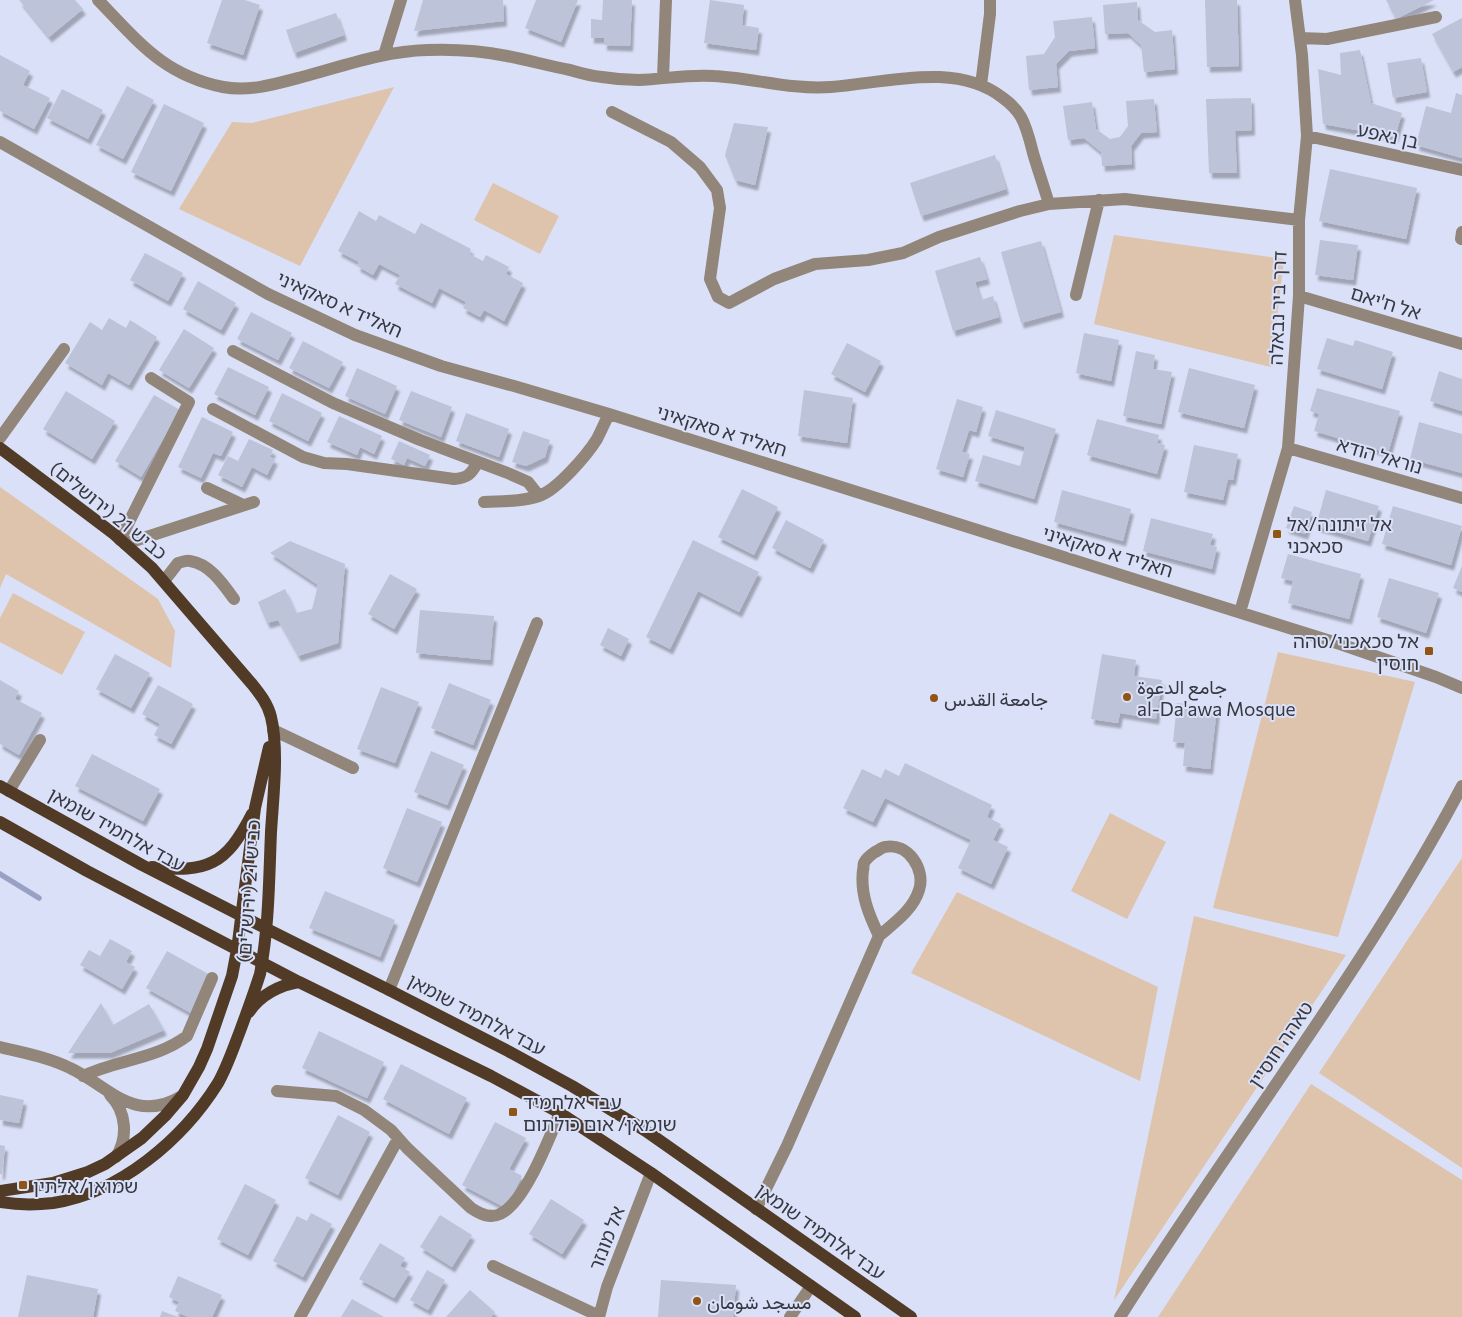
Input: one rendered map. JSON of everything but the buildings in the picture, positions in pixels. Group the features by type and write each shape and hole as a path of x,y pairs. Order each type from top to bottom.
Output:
{"main road":[{"name":"כביש 21 (ירושלים)","path":"0,448 62,493 123,542 164,581 248,678 268,707 273,730 274,782 267,929 260,974 231,1054 218,1083 184,1127 160,1151 108,1185 76,1197 53,1202 37,1204 0,1202"},
{"name":"כביש 21 (ירושלים)","path":"0,1191 30,1187 70,1178 88,1172 116,1158 142,1138 183,1095 207,1049 232,976 255,808 273,730"},
{"name":"עבד אלחמיד שומאן","path":"4,788 142,866 508,1051 580,1091 646,1131 911,1317"},
{"path":"142,866 185,870 209,864 227,852 238,839 255,808"},
{"path":"0,822 87,872 262,963 560,1112 651,1173 855,1317"},
{"path":"244,1020 251,1009 265,996 282,986 299,982"}],"street":[{"path":"98,0 161,62 202,82 227,88 255,88 277,84 384,56 427,50 504,56 600,77 639,80 688,75 714,76 806,88 922,77 948,77 970,81 1002,97 1021,117 1049,204"},
{"path":"384,56 401,0"},
{"path":"663,78 666,0"},
{"path":"981,85 990,0"},
{"name":"דרך ביר נבאלה","path":"1240,612 1288,448 1299,296 1299,220 1307,136 1300,38 1295,0"},
{"path":"1300,38 1327,39 1436,17"},
{"path":"612,112 671,142 700,167 717,190 720,208 710,279 718,297 729,303 774,279 815,264 868,260 903,253 939,237 1020,211 1049,204 1125,199 1299,220"},
{"name":"בן נאפע","path":"1307,136 1462,170"},
{"name":"חאליד א סאקאיני","path":"0,142 268,294 355,335 441,366 609,414 1240,612 1349,647 1462,688"},
{"path":"1076,295 1100,200"},
{"name":"אל ח'יאם","path":"1299,296 1462,344"},
{"path":"0,438 64,349"},
{"path":"233,351 333,403 420,440 528,482 539,496"},
{"path":"123,542 189,402 151,378"},
{"path":"213,409 304,456 324,463 355,465 454,479 464,478 472,473 478,462"},
{"path":"484,502 513,501 539,496 557,485 596,440 609,414"},
{"name":"נוראל הודא","path":"1288,448 1462,498"},
{"path":"123,542 249,504 207,488"},
{"path":"164,581 178,563 188,560 217,576 234,599"},
{"path":"389,990 537,623"},
{"path":"273,730 353,768"},
{"path":"4,788 40,740"},
{"name":"טאהה חוסיין","path":"1120,1317 1363,954 1388,915 1462,786"},
{"path":"756,1208 787,1146 879,936 912,905 920,889 920,871 912,856 900,848 885,847 872,854 864,863 862,880 864,898 879,936"},
{"path":"83,1076 98,1069 143,1057 180,1042 187,1036 212,978"},
{"path":"0,1047 55,1061 72,1069 121,1100 142,1106 171,1102 183,1095"},
{"path":"105,1090 113,1098 123,1120 124,1140 116,1158"},
{"path":"277,1091 336,1096 364,1110 391,1130 398,1139 471,1208 481,1214 492,1216 507,1210 519,1196 530,1178 560,1112"},
{"path":"300,1317 398,1139"},
{"name":"אל מונזר","path":"599,1317 607,1287 651,1173"},
{"path":"493,1266 599,1317"},
{"path":"790,1317 811,1286"}],"shaded area":[{"path":"394,87 300,266 179,209 232,122 252,123"},
{"path":"493,183 559,216 540,254 474,220"},
{"path":"1114,235 1284,259 1271,367 1094,324"},
{"path":"0,487 158,599 175,631 171,668 6,574 0,588"},
{"path":"13,593 85,632 62,675 0,642 0,618"},
{"path":"1278,652 1415,682 1338,937 1213,908"},
{"path":"1110,813 1166,842 1127,919 1071,891"},
{"path":"1462,858 1462,1168 1319,1073"},
{"path":"957,892 1158,987 1140,1081 911,973"},
{"path":"1194,916 1346,955 1114,1300"},
{"path":"1311,1084 1462,1180 1462,1317 1158,1317"}],"waterway":[{"path":"0,874 39,898"}],"place":[{"name":"אל זיתונה/אל סכאכני","path":"1277,534"},
{"name":"אל סכאכני/טהה חוסין","path":"1429,651"},
{"name":"جامع الدعوة al-Da'awa Mosque","path":"1127,697"},
{"name":"جامعة القدس","path":"934,698"},
{"name":"עבד אלחמיד שומאן/ אום כולתום","path":"513,1112"},
{"name":"שמואן/אלתין","path":"23,1185"},
{"name":"مسجد شومان","path":"697,1301"}]}
